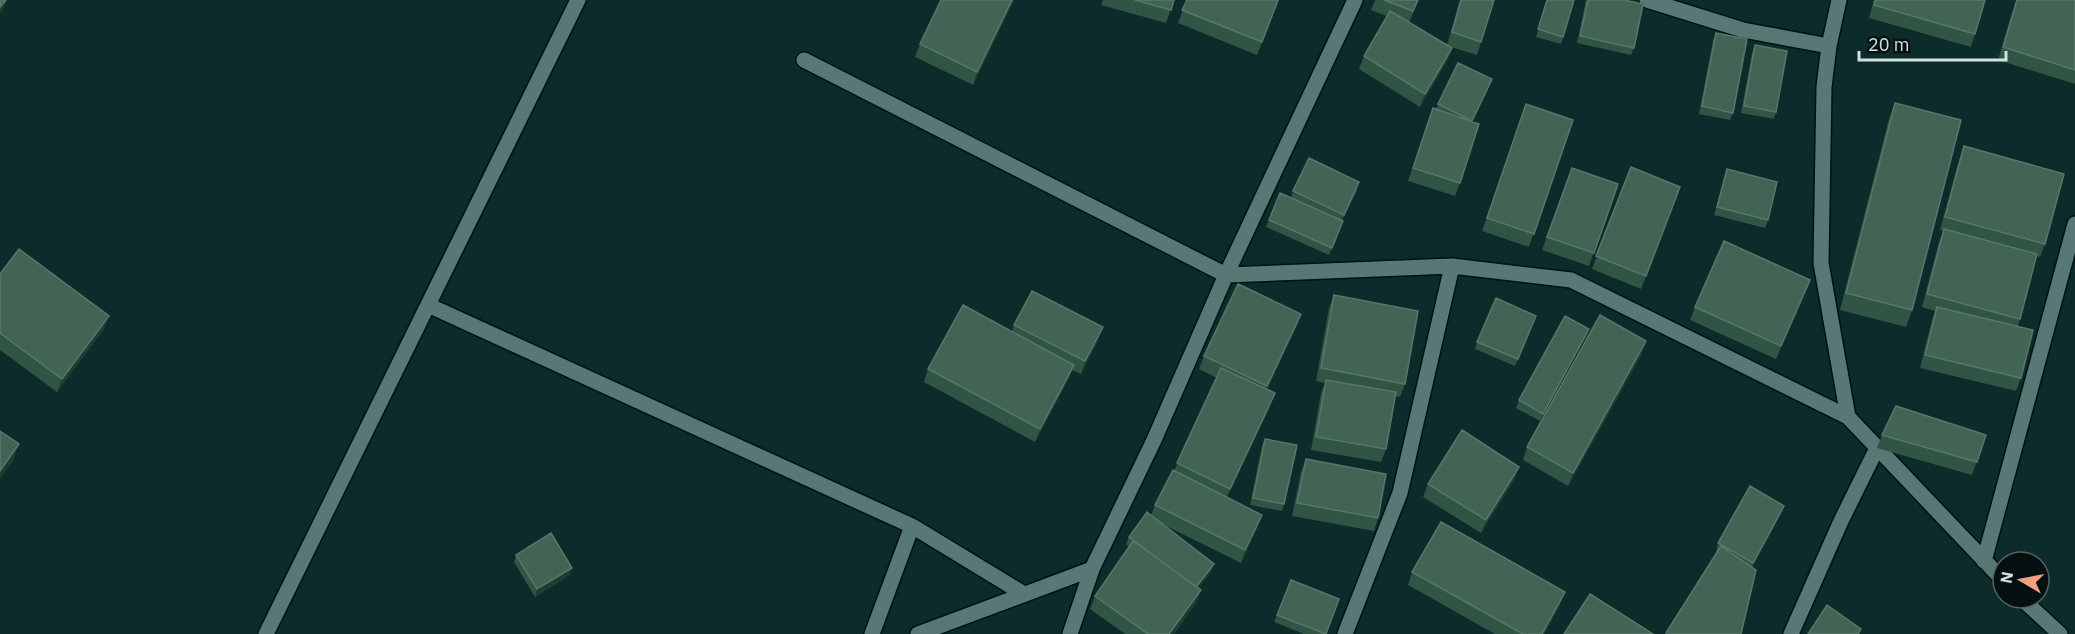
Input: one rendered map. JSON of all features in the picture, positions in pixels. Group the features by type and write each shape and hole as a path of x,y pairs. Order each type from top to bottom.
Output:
{"street":[{"path":"266,634 578,0"},
{"path":"1070,634 1092,569 1154,440 1226,275 1355,0"},
{"path":"1647,0 1743,30 1829,46"},
{"path":"1839,0 1829,46 1824,87 1821,263 1848,417"},
{"path":"804,60 1226,275 1452,266 1571,280 1848,417 1991,568"},
{"path":"1984,561 2075,224"},
{"path":"1346,634 1400,493 1452,266"},
{"path":"428,305 912,526 1024,594"},
{"path":"1791,634 1841,521 1877,448"},
{"path":"872,634 912,526"},
{"path":"918,634 1092,569"},
{"path":"2033,610 2060,634"}],"building":[{"path":"941,0 1012,0 977,72 920,44"},
{"path":"1135,0 1174,0 1171,10"},
{"path":"1187,0 1278,0 1262,42 1182,10"},
{"path":"1384,0 1418,0 1413,11"},
{"path":"1461,0 1494,0 1481,42 1452,32"},
{"path":"1547,0 1574,0 1563,37 1538,29"},
{"path":"1588,0 1624,0 1643,4 1634,48 1580,36"},
{"path":"1875,0 1985,0 1975,34 1874,5"},
{"path":"2017,0 2075,0 2075,70 2003,47"},
{"path":"1390,11 1452,48 1425,94 1364,56"},
{"path":"1716,33 1747,39 1733,113 1702,106"},
{"path":"1755,45 1787,51 1776,112 1744,106"},
{"path":"1458,63 1492,79 1472,121 1438,104"},
{"path":"1895,103 1961,120 1912,310 1846,293"},
{"path":"1526,104 1573,120 1534,234 1487,218"},
{"path":"1433,108 1479,124 1460,183 1413,168"},
{"path":"1964,146 2064,174 2045,244 1945,217"},
{"path":"1309,158 1359,182 1344,215 1293,191"},
{"path":"1631,167 1680,187 1646,276 1596,256"},
{"path":"1572,168 1618,184 1594,253 1547,237"},
{"path":"1727,169 1777,182 1768,220 1717,207"},
{"path":"1280,193 1343,221 1332,248 1269,220"},
{"path":"1944,229 2037,254 2020,319 1927,294"},
{"path":"1724,241 1810,280 1781,346 1695,307"},
{"path":"19,249 109,316 62,379 0,333 0,274"},
{"path":"1238,284 1301,314 1267,386 1204,356"},
{"path":"1032,291 1103,327 1085,361 1014,325"},
{"path":"1334,295 1418,311 1405,384 1321,368"},
{"path":"1496,298 1536,316 1518,359 1477,342"},
{"path":"963,305 1074,365 1040,429 928,369"},
{"path":"1937,307 2033,330 2021,378 1925,355"},
{"path":"1600,315 1646,341 1573,473 1527,447"},
{"path":"1565,316 1589,329 1543,414 1519,400"},
{"path":"1221,368 1275,393 1230,489 1177,463"},
{"path":"1326,380 1396,392 1386,449 1316,437"},
{"path":"1896,406 1986,435 1977,462 1882,435"},
{"path":"1462,430 1519,467 1486,520 1428,484"},
{"path":"0,431 19,444 0,471"},
{"path":"1265,439 1297,445 1284,504 1253,498"},
{"path":"1306,459 1386,474 1378,518 1297,503"},
{"path":"1173,470 1262,515 1245,550 1155,505"},
{"path":"1750,486 1784,506 1753,563 1718,543"},
{"path":"1147,512 1214,564 1196,587 1129,537"},
{"path":"1441,522 1565,592 1542,634 1523,634 1412,572"},
{"path":"551,533 572,568 537,589 516,555"},
{"path":"1133,541 1201,590 1169,634 1148,634 1095,596"},
{"path":"1721,546 1756,570 1741,634 1667,634 1666,633"},
{"path":"1291,580 1339,599 1326,634 1277,615"},
{"path":"1590,594 1653,634 1564,634"},
{"path":"1827,605 1861,629 1858,634 1808,634"}]}
